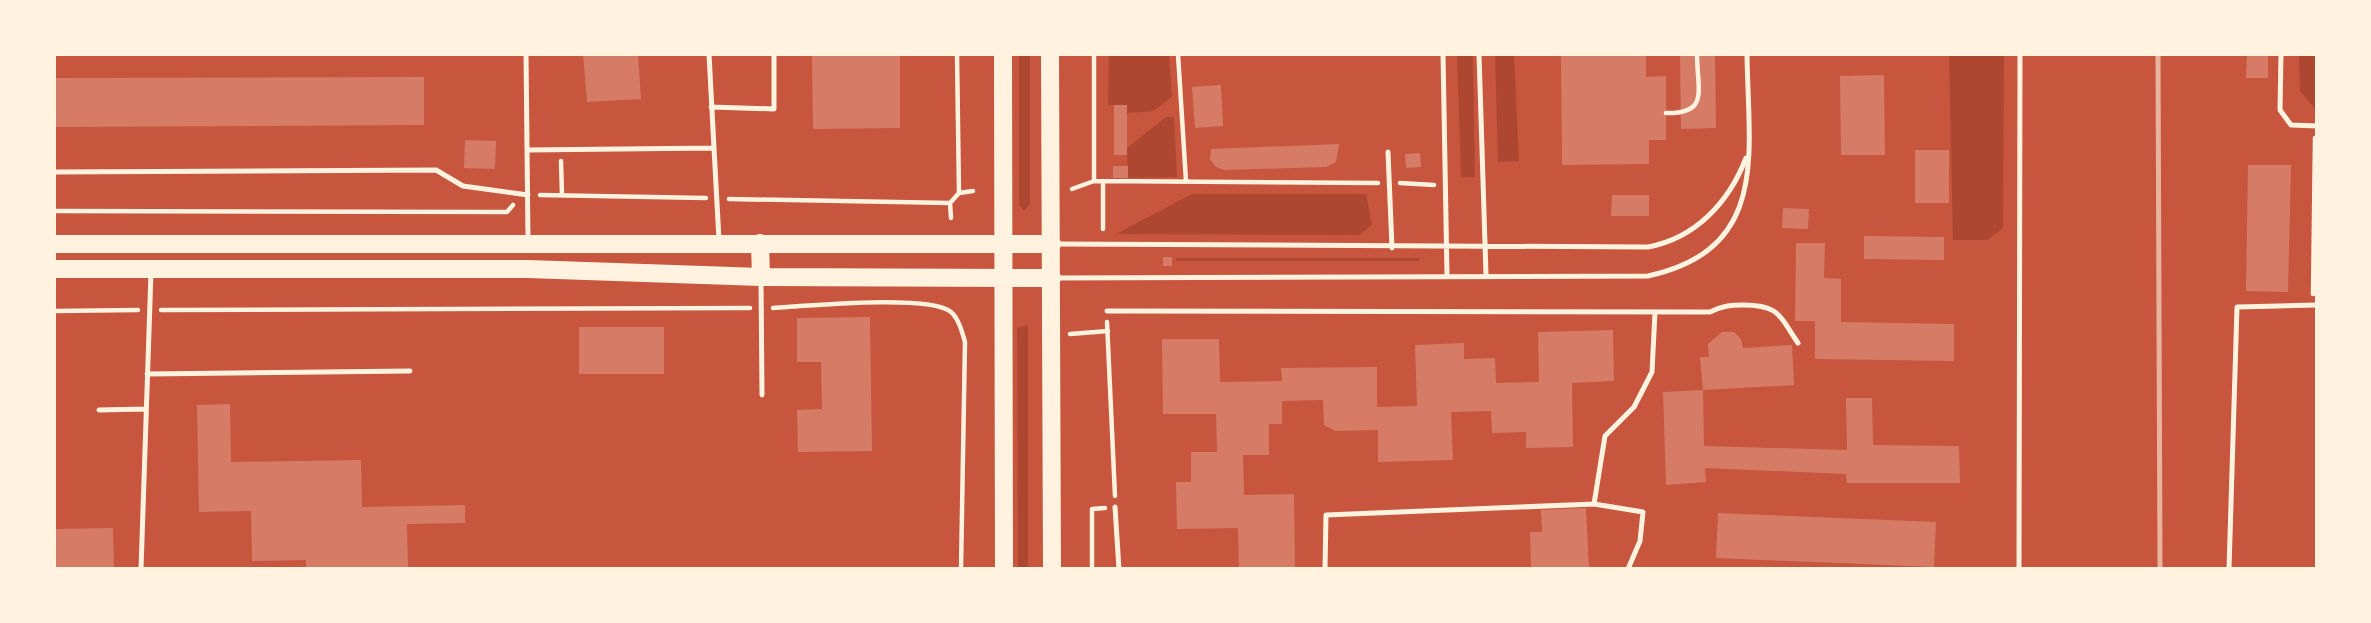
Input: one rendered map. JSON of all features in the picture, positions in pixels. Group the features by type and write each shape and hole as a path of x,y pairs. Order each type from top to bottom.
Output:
{"main road":[{"path":"1003,54 1004,569"},
{"path":"1050,54 1052,569"},
{"path":"150,243 151,269"},
{"path":"527,243 528,269"},
{"path":"760,243 761,277"},
{"path":"54,244 1052,244"},
{"path":"54,269 528,269 761,277 1052,278"}],"lane":[{"path":"526,54 527,243"},
{"path":"709,54 719,243"},
{"path":"712,107 774,109 774,54"},
{"path":"1443,54 1447,275"},
{"path":"1479,54 1486,275"},
{"path":"1052,278 1647,276 1672,271 1698,257 1720,238 1737,216 1745,200 1748,153 1747,54"},
{"path":"2019,569 2020,54"},
{"path":"2281,54 2280,110 2291,125 2316,126"},
{"path":"527,150 713,148"},
{"path":"1388,152 1392,248"},
{"path":"1052,244 1392,248 1648,247 1662,244 1702,223 1737,182 1748,153"},
{"path":"54,172 436,170 463,186 528,195"},
{"path":"143,569 141,553 151,269"},
{"path":"761,277 762,395"},
{"path":"1107,311 1710,312 1723,305 1765,305 1778,314 1798,343"},
{"path":"2229,569 2237,307 2315,305"},
{"path":"1594,504 1605,436 1634,407 1652,372 1655,312"},
{"path":"147,374 410,371"},
{"path":"99,410 146,409"},
{"path":"1325,569 1326,515 1594,504 1643,512 1640,541 1628,569"},
{"path":"1115,507 1119,569"}],"path":[{"path":"957,54 959,193"},
{"path":"1094,54 1094,181"},
{"path":"1178,54 1186,181"},
{"path":"1666,113 1692,111 1697,103 1697,54"},
{"path":"2315,305 2316,126"},
{"path":"561,149 562,195"},
{"path":"1072,189 1094,181 1445,185"},
{"path":"1103,181 1103,229"},
{"path":"727,199 950,202 959,193 972,191"},
{"path":"540,195 708,198"},
{"path":"950,202 951,218"},
{"path":"54,211 507,212 515,203"},
{"path":"54,311 761,308 906,302 937,305 952,312 965,342 961,569"},
{"path":"1092,569 1092,509 1115,507 1107,311"},
{"path":"1067,334 1108,331"},
{"path":"965,342 972,342"}],"shaded area":[{"path":"1019,54 1030,54 1030,204 1024,211 1019,205"},
{"path":"1109,54 1169,54 1172,97 1153,111 1127,113 1127,105 1108,105"},
{"path":"1457,54 1473,54 1475,177 1461,177"},
{"path":"1495,54 1514,54 1519,161 1498,162"},
{"path":"1949,54 2004,54 2003,228 1987,240 1953,240"},
{"path":"2299,54 2317,54 2317,111 2300,91"},
{"path":"1166,117 1174,117 1177,177 1128,178 1127,148"},
{"path":"1192,194 1366,194 1372,225 1359,235 1116,234"},
{"path":"1176,258 1419,258 1419,261 1176,261"},
{"path":"1028,325 1028,569 1018,569 1017,328"}],"building":[{"path":"583,54 638,54 641,99 587,102"},
{"path":"812,54 900,54 900,128 813,129"},
{"path":"1561,54 1646,54 1646,77 1666,76 1666,140 1649,140 1649,164 1562,165"},
{"path":"1680,54 1715,54 1716,128 1681,129"},
{"path":"2247,54 2268,54 2268,78 2246,78"},
{"path":"1884,75 1885,155 1841,155 1840,76"},
{"path":"424,77 424,125 54,127 54,78"},
{"path":"1221,85 1223,126 1195,128 1192,87"},
{"path":"1114,105 1127,105 1127,155 1114,155"},
{"path":"465,140 496,141 495,169 464,168"},
{"path":"1339,144 1336,162 1326,167 1224,170 1216,167 1210,159 1211,149"},
{"path":"1915,150 1949,150 1949,203 1915,203"},
{"path":"1420,153 1421,167 1406,168 1405,154"},
{"path":"2248,165 2291,165 2288,292 2246,291"},
{"path":"1113,166 1128,166 1128,178 1113,178"},
{"path":"1612,195 1649,195 1649,216 1611,216"},
{"path":"1783,208 1809,209 1808,229 1782,228"},
{"path":"1864,236 1944,237 1944,260 1864,259"},
{"path":"1796,243 1825,243 1824,278 1841,279 1841,322 1954,324 1954,361 1815,359 1815,321 1795,321"},
{"path":"1163,257 1172,257 1172,266 1163,266"},
{"path":"870,317 872,451 798,452 797,410 822,409 821,362 797,362 797,318"},
{"path":"579,327 664,327 664,374 579,374"},
{"path":"1613,330 1614,381 1572,383 1573,447 1526,448 1526,432 1492,433 1491,411 1451,412 1453,460 1378,462 1378,430 1335,431 1324,425 1323,400 1282,401 1282,424 1269,424 1269,455 1243,455 1244,495 1294,494 1295,568 1239,569 1238,528 1177,529 1176,482 1191,482 1191,452 1217,452 1216,414 1163,414 1162,339 1219,339 1220,382 1282,381 1281,368 1377,367 1377,407 1417,406 1415,345 1464,343 1464,359 1495,358 1496,383 1539,382 1538,332"},
{"path":"1722,332 1734,332 1741,339 1743,348 1792,345 1794,385 1703,390 1700,357 1709,357 1708,344"},
{"path":"1703,390 1704,446 1847,450 1846,398 1872,398 1873,445 1959,446 1960,483 1847,483 1846,474 1705,468 1706,482 1666,485 1663,392"},
{"path":"230,404 231,462 361,460 362,507 465,505 465,523 407,524 408,569 306,569 306,560 252,561 251,511 199,512 197,405"},
{"path":"1586,508 1589,569 1531,569 1530,532 1542,532 1541,510"},
{"path":"1718,513 1936,522 1934,567 1716,558"},
{"path":"113,528 114,569 54,569 54,529"}],"railway":[{"path":"2158,54 2160,569"}]}
